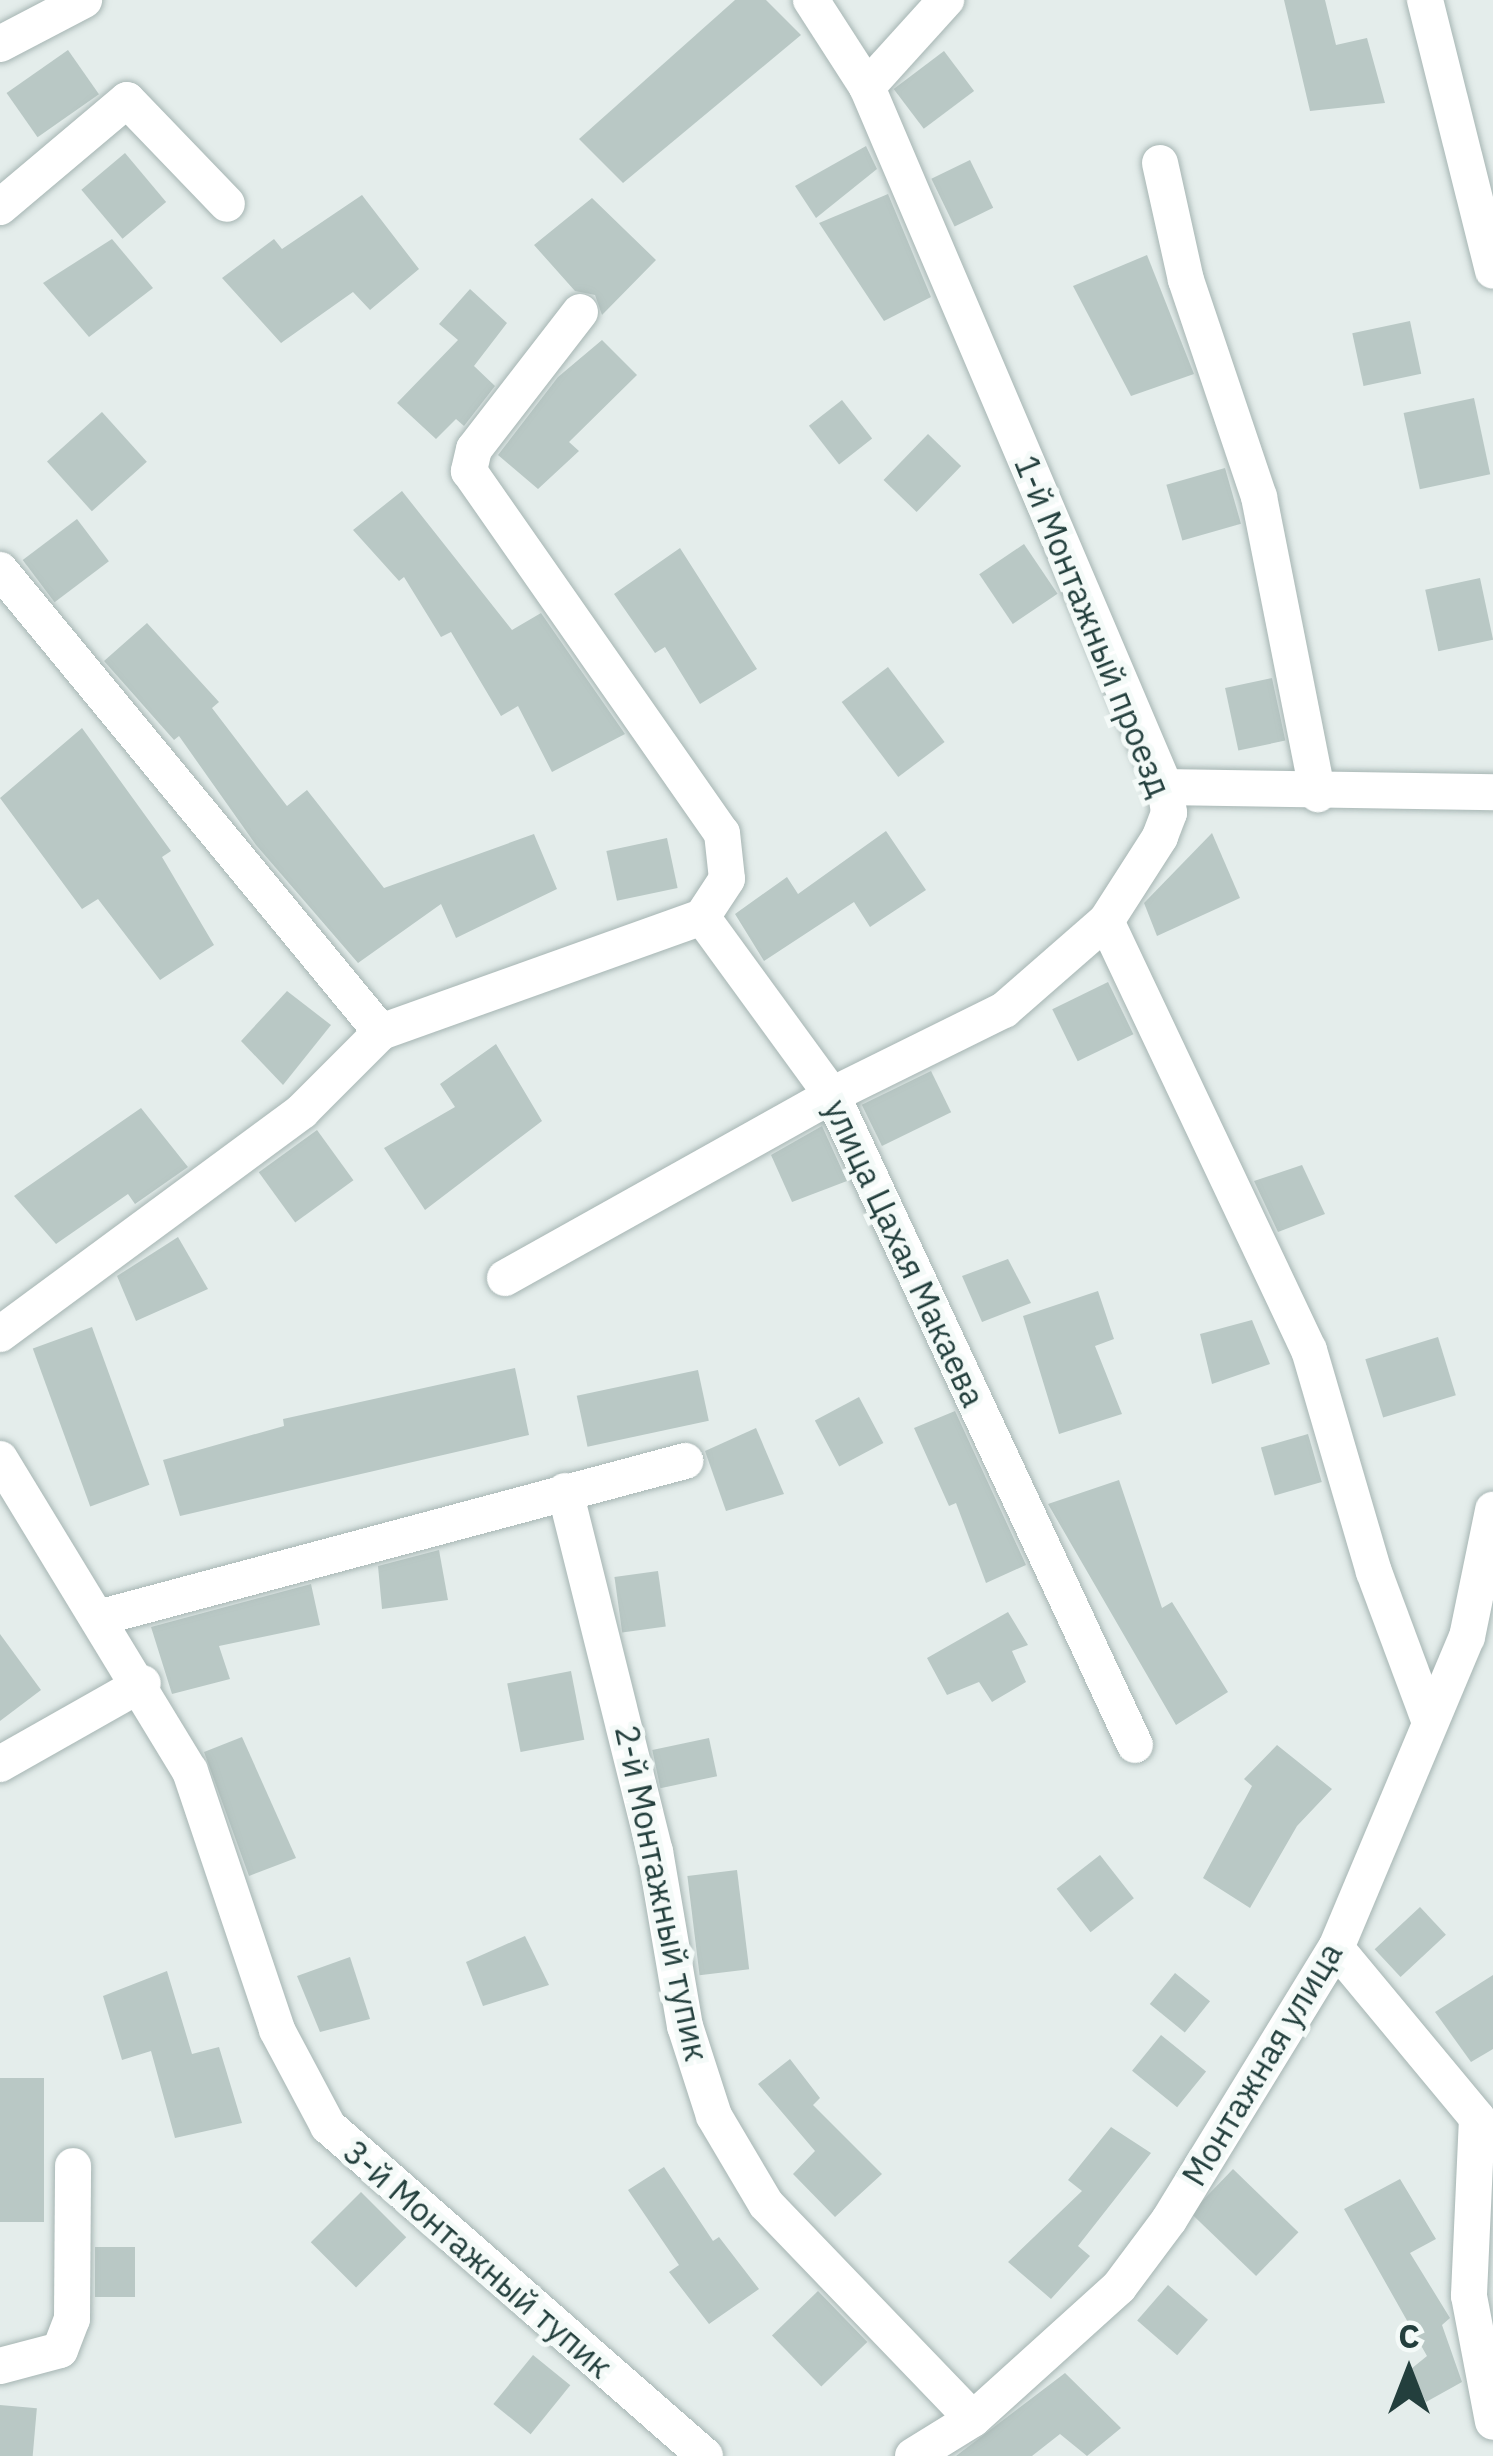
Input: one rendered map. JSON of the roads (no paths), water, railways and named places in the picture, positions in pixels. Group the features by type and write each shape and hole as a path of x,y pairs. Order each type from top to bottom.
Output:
{"street":[{"path":"0,44 84,0"},
{"name":"1-й Монтажный проезд","path":"505,1278 832,1095 1004,1010 1106,921 1160,837 1169,813 1166,787 867,87 811,0"},
{"path":"867,87 946,0"},
{"path":"1425,0 1493,272"},
{"path":"0,207 127,100 226,204"},
{"path":"1160,163 1186,280 1259,496 1318,794"},
{"path":"0,1334 302,1111 380,1032 702,916 727,879 722,833 469,472 474,449 580,312"},
{"path":"0,570 380,1032"},
{"path":"1166,787 1318,794 1493,792"},
{"name":"улица Цахая Макаева","path":"702,916 832,1095 1135,1745"},
{"path":"1106,921 1309,1350 1374,1572 1429,1720"},
{"name":"3-й Монтажный тупик","path":"0,1459 143,1683 190,1771 277,2030 328,2126 705,2456"},
{"path":"98,1618 685,1461"},
{"name":"2-й Монтажный тупик","path":"565,1491 655,1851 685,2026 714,2116 766,2204 973,2419"},
{"name":"Монтажная улица","path":"913,2456 973,2419 1119,2287 1169,2220 1336,1948 1468,1637 1493,1510"},
{"path":"0,1764 143,1683"},
{"path":"1336,1948 1485,2112 1469,2296 1493,2422"},
{"path":"0,2366 60,2350 72,2319 73,2166"}]}
